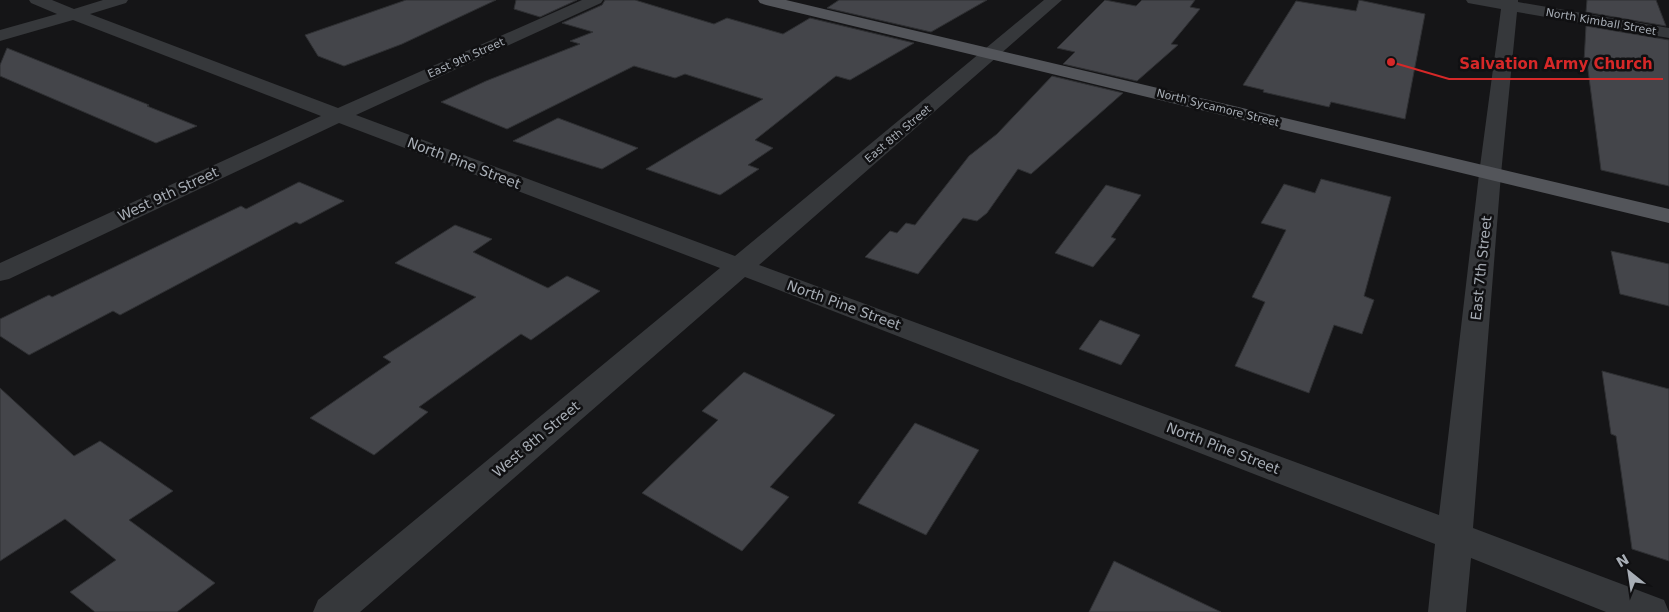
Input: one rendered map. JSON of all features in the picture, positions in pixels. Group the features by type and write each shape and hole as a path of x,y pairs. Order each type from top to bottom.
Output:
{"main road":[{"name":"North Sycamore Street","path":"766,0 1669,216"}],"street":[{"name":"North Pine Street","path":"37,0 337,116 1454,535 1650,612"},
{"path":"0,36 120,0"},
{"name":"East 9th Street","path":"337,116 595,0"},
{"name":"East 8th Street","path":"741,267 1054,0"},
{"name":"North Kimball Street","path":"1474,0 1509,3 1669,33"},
{"name":"East 7th Street","path":"1447,612 1490,174 1509,3"},
{"name":"West 9th Street","path":"0,273 337,116"},
{"name":"West 8th Street","path":"332,612 741,267"}],"building":[{"path":"406,0 496,0 402,44 344,66 318,56 305,35"},
{"path":"516,0 577,0 540,17 514,9"},
{"path":"605,0 635,0 714,24 727,18 783,34 810,18 914,43 850,80 836,76 755,140 773,148 748,165 759,169 720,195 646,169 763,99 685,74 675,78 634,66 507,129 441,102 486,81 580,44 570,41 593,32 562,23 602,5"},
{"path":"839,0 987,0 931,32 827,8"},
{"path":"1105,0 1136,6 1142,0 1195,0 1190,7 1200,9 1171,44 1178,45 1137,81 1063,64 1075,52 1057,48"},
{"path":"1359,0 1425,14 1405,119 1331,102 1329,107 1263,92 1264,90 1243,85 1296,1 1356,11"},
{"path":"1587,0 1656,0 1666,26 1586,12"},
{"path":"1586,26 1669,40 1669,186 1601,170 1587,62 1584,62"},
{"path":"7,48 197,126 156,143 0,76 0,65"},
{"path":"1052,76 1123,93 1031,174 1018,169 987,213 977,221 963,218 918,274 865,257 890,231 897,233 906,223 915,225 969,156 997,134"},
{"path":"558,118 638,148 602,169 513,141"},
{"path":"1321,179 1391,197 1364,296 1374,300 1362,334 1334,325 1309,393 1235,366 1265,302 1252,297 1286,230 1261,223 1284,184 1315,193"},
{"path":"299,182 344,201 300,224 296,222 120,315 113,311 29,355 0,336 0,319 49,295 52,297 241,206 246,209"},
{"path":"1106,185 1141,195 1111,237 1116,239 1093,267 1055,253"},
{"path":"455,225 492,239 473,252 548,288 567,276 600,291 531,340 521,334 419,407 428,412 374,455 310,418 391,362 383,357 476,297 395,263"},
{"path":"1611,251 1669,264 1669,306 1620,294"},
{"path":"1100,320 1140,335 1121,365 1079,349"},
{"path":"1602,371 1669,389 1669,561 1632,549 1616,436 1611,434"},
{"path":"744,372 835,415 770,487 789,497 742,551 642,493 718,420 702,411"},
{"path":"0,388 74,456 100,441 173,491 129,520 215,583 177,612 95,612 70,592 116,560 65,519 0,561"},
{"path":"915,423 979,450 926,535 858,503"},
{"path":"1114,561 1221,612 1089,612"}],"place":[{"name":"Salvation Army Church","path":"1391,62"}]}
